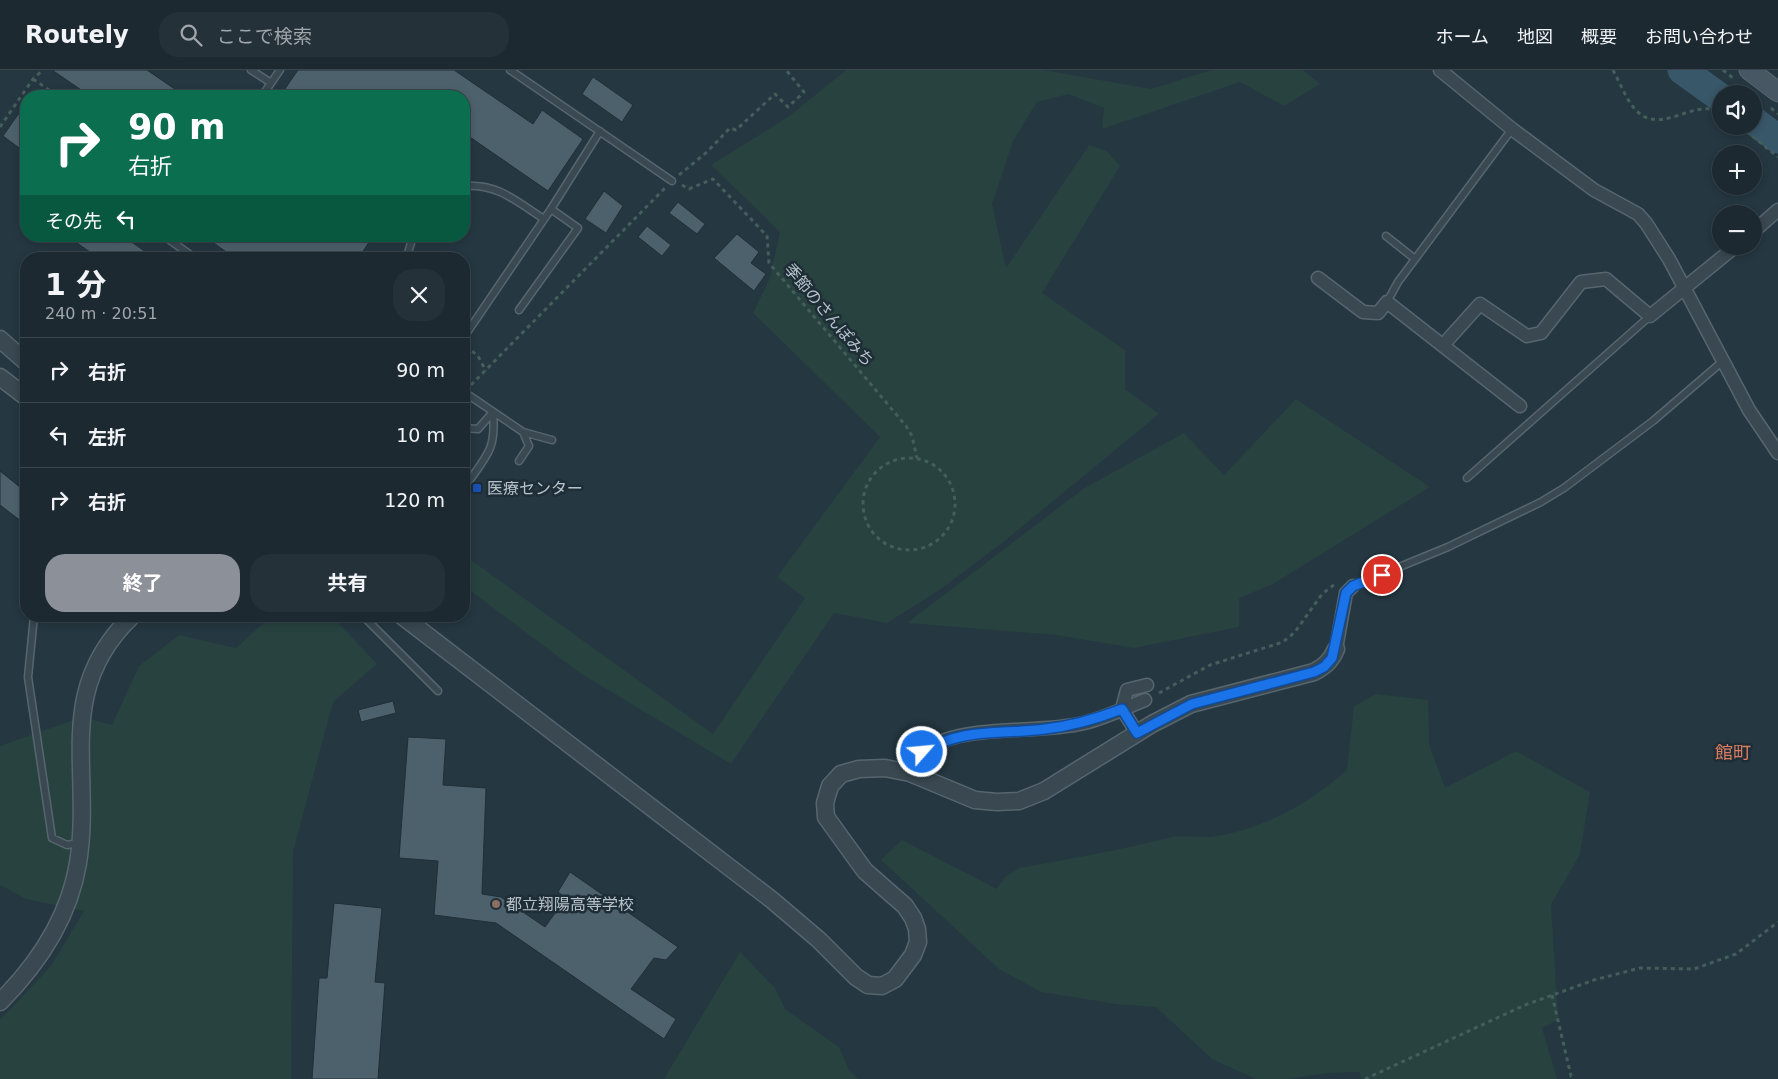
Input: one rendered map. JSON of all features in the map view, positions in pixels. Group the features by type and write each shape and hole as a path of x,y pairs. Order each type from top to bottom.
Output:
{"main road":[{"path":"1750,70 1778,92"}],"street":[{"path":"1440,70 1512,129 1594,190 1638,214 1653,231 1749,410 1778,452"},
{"path":"1762,224 1778,210"},
{"path":"1444,344 1480,304 1527,336 1534,336 1540,332 1581,282 1590,279 1606,280 1650,316 1725,255"},
{"path":"1318,278 1363,312 1378,313 1387,302 1444,344 1520,406"},
{"path":"0,339 20,357"},
{"path":"0,377 20,392"},
{"path":"410,622 772,900 819,940 856,977 868,985 882,986 895,979 916,949 917,929 913,918 905,906 865,871 854,853 833,829 826,817 825,803 830,786 841,774 859,770 885,768 910,773 975,800 1019,801 1044,791 1137,733 1192,704 1314,672 1324,667 1332,658 1336,649 1346,593 1353,586"},
{"path":"0,1002 33,967 54,933 69,899 81,842 80,747 84,703 97,660 127,622"},
{"path":"1137,733 1122,709 1128,690 1147,686"},
{"path":"910,773 922,752 950,738 969,734 1044,729 1085,723 1145,700"}],"lane":[{"path":"252,70 271,83"},
{"path":"266,90 280,70"},
{"path":"510,70 672,181"},
{"path":"1387,302 1398,282 1512,129"},
{"path":"470,326 551,209 600,131"},
{"path":"470,187 496,189 544,219"},
{"path":"518,310 578,228 551,209"},
{"path":"1386,236 1415,259"},
{"path":"172,242 186,252"},
{"path":"1467,478 1650,316"},
{"path":"1353,586 1448,547 1540,502 1564,488 1653,421 1723,361"},
{"path":"470,396 523,432 552,440"},
{"path":"470,428 478,429 493,412"},
{"path":"470,480 491,450 495,433 493,412"},
{"path":"519,461 529,446 523,432"},
{"path":"33,622 28,677 52,838 67,845 81,842"},
{"path":"369,622 438,691"}],"path":[{"path":"25,90 33,78 43,70"},
{"path":"470,386 672,181 707,152 730,128 736,130 775,94 788,107 804,92 786,70"},
{"path":"1613,70 1631,104 1647,117 1666,120 1699,108 1712,110"},
{"path":"33,78 50,90"},
{"path":"0,127 20,97"},
{"path":"1751,135 1778,157"},
{"name":"季節のさんぽみち","path":"672,181 689,188 712,179 768,236 769,263 906,426 912,436 917,458"},
{"path":"470,349 478,356 486,371"},
{"path":"901,458 917,458 932,464 944,474 953,489 956,505 952,523 943,536 930,546 914,551 900,550 885,545 872,534 864,520 862,504 865,488 873,474 886,463 901,458"},
{"path":"1145,700 1210,665 1283,642 1295,632 1327,589 1334,584 1353,586"},
{"path":"1365,1079 1525,1005 1594,980 1640,968 1694,969 1736,954 1778,922"},
{"path":"1552,996 1571,1076 1575,1079"}],"green space":[{"path":"846,70 1044,70 1151,89 1211,70 1303,70 1320,84 1284,106 1240,82 1102,129 1104,108 1069,94 1037,102 1013,141 992,204 1006,268 1089,145 1107,151 1120,166 1042,293 1125,350 1125,389 1159,414 1006,540 941,589 887,623 834,613 731,764 580,673 470,590 470,559 713,734 805,598 777,577 880,437 753,313 770,278 780,232 711,165 788,117"},
{"path":"1296,399 1430,487 1273,584 1239,598 1239,627 1134,648 1057,635 907,623 1083,489 1184,433 1224,475"},
{"path":"264,622 338,622 377,664 333,702 293,852 291,1079 0,1079 0,1020 51,966 84,911 26,899 0,885 0,746 82,717 112,725 139,666 179,635 236,648"},
{"path":"1376,694 1428,700 1429,744 1445,788 1516,751 1590,792 1580,854 1551,905 1558,1020 1542,1028 1557,1079 1362,1079 1359,1072 1327,1073 1287,1079 1256,1079 1212,1059 1156,1007 1116,1004 1041,992 999,969 881,860 902,840 997,889 1005,877 1019,868 1174,837 1217,836 1253,827 1303,803 1347,770 1354,706"},
{"path":"740,952 775,988 785,1009 839,1047 849,1070 858,1079 664,1079"}],"building":[{"path":"52,70 147,70 176,90 81,90"},
{"path":"298,70 454,70 533,124 542,110 583,139 548,191 470,137 470,90 284,90"},
{"path":"593,77 633,105 622,122 582,94"},
{"path":"20,112 20,149 3,136"},
{"path":"604,191 623,206 606,233 585,219"},
{"path":"678,202 705,224 697,234 669,213"},
{"path":"647,226 671,245 662,256 638,237"},
{"path":"737,234 759,252 751,263 766,274 754,291 714,258"},
{"path":"76,242 132,242 146,252 90,252"},
{"path":"212,242 369,242 363,252 226,252"},
{"path":"0,471 20,487 20,520 0,505"},
{"path":"393,701 396,713 361,722 358,710"},
{"path":"408,737 446,739 443,785 486,788 482,894 501,897 545,927 566,898 558,892 570,872 678,947 666,960 654,958 631,989 676,1019 664,1039 496,923 434,915 438,861 399,858"},
{"path":"334,903 382,908 375,982 385,983 378,1079 312,1079 319,978 327,978"}],"waterway":[{"path":"1682,70 1712,92"},
{"path":"1762,127 1778,139"}],"place":[{"name":"医療センター","path":"477,488"},
{"name":"都立翔陽高等学校","path":"496,904"}],"district":[{"name":"館町","path":"1733,752"}],"route":[{"path":"922,752 950,738 969,734 1044,729 1085,723 1122,709 1137,733 1192,704 1230,692 1314,672 1324,667 1332,658 1336,649 1346,593 1353,586 1382,575"}]}
